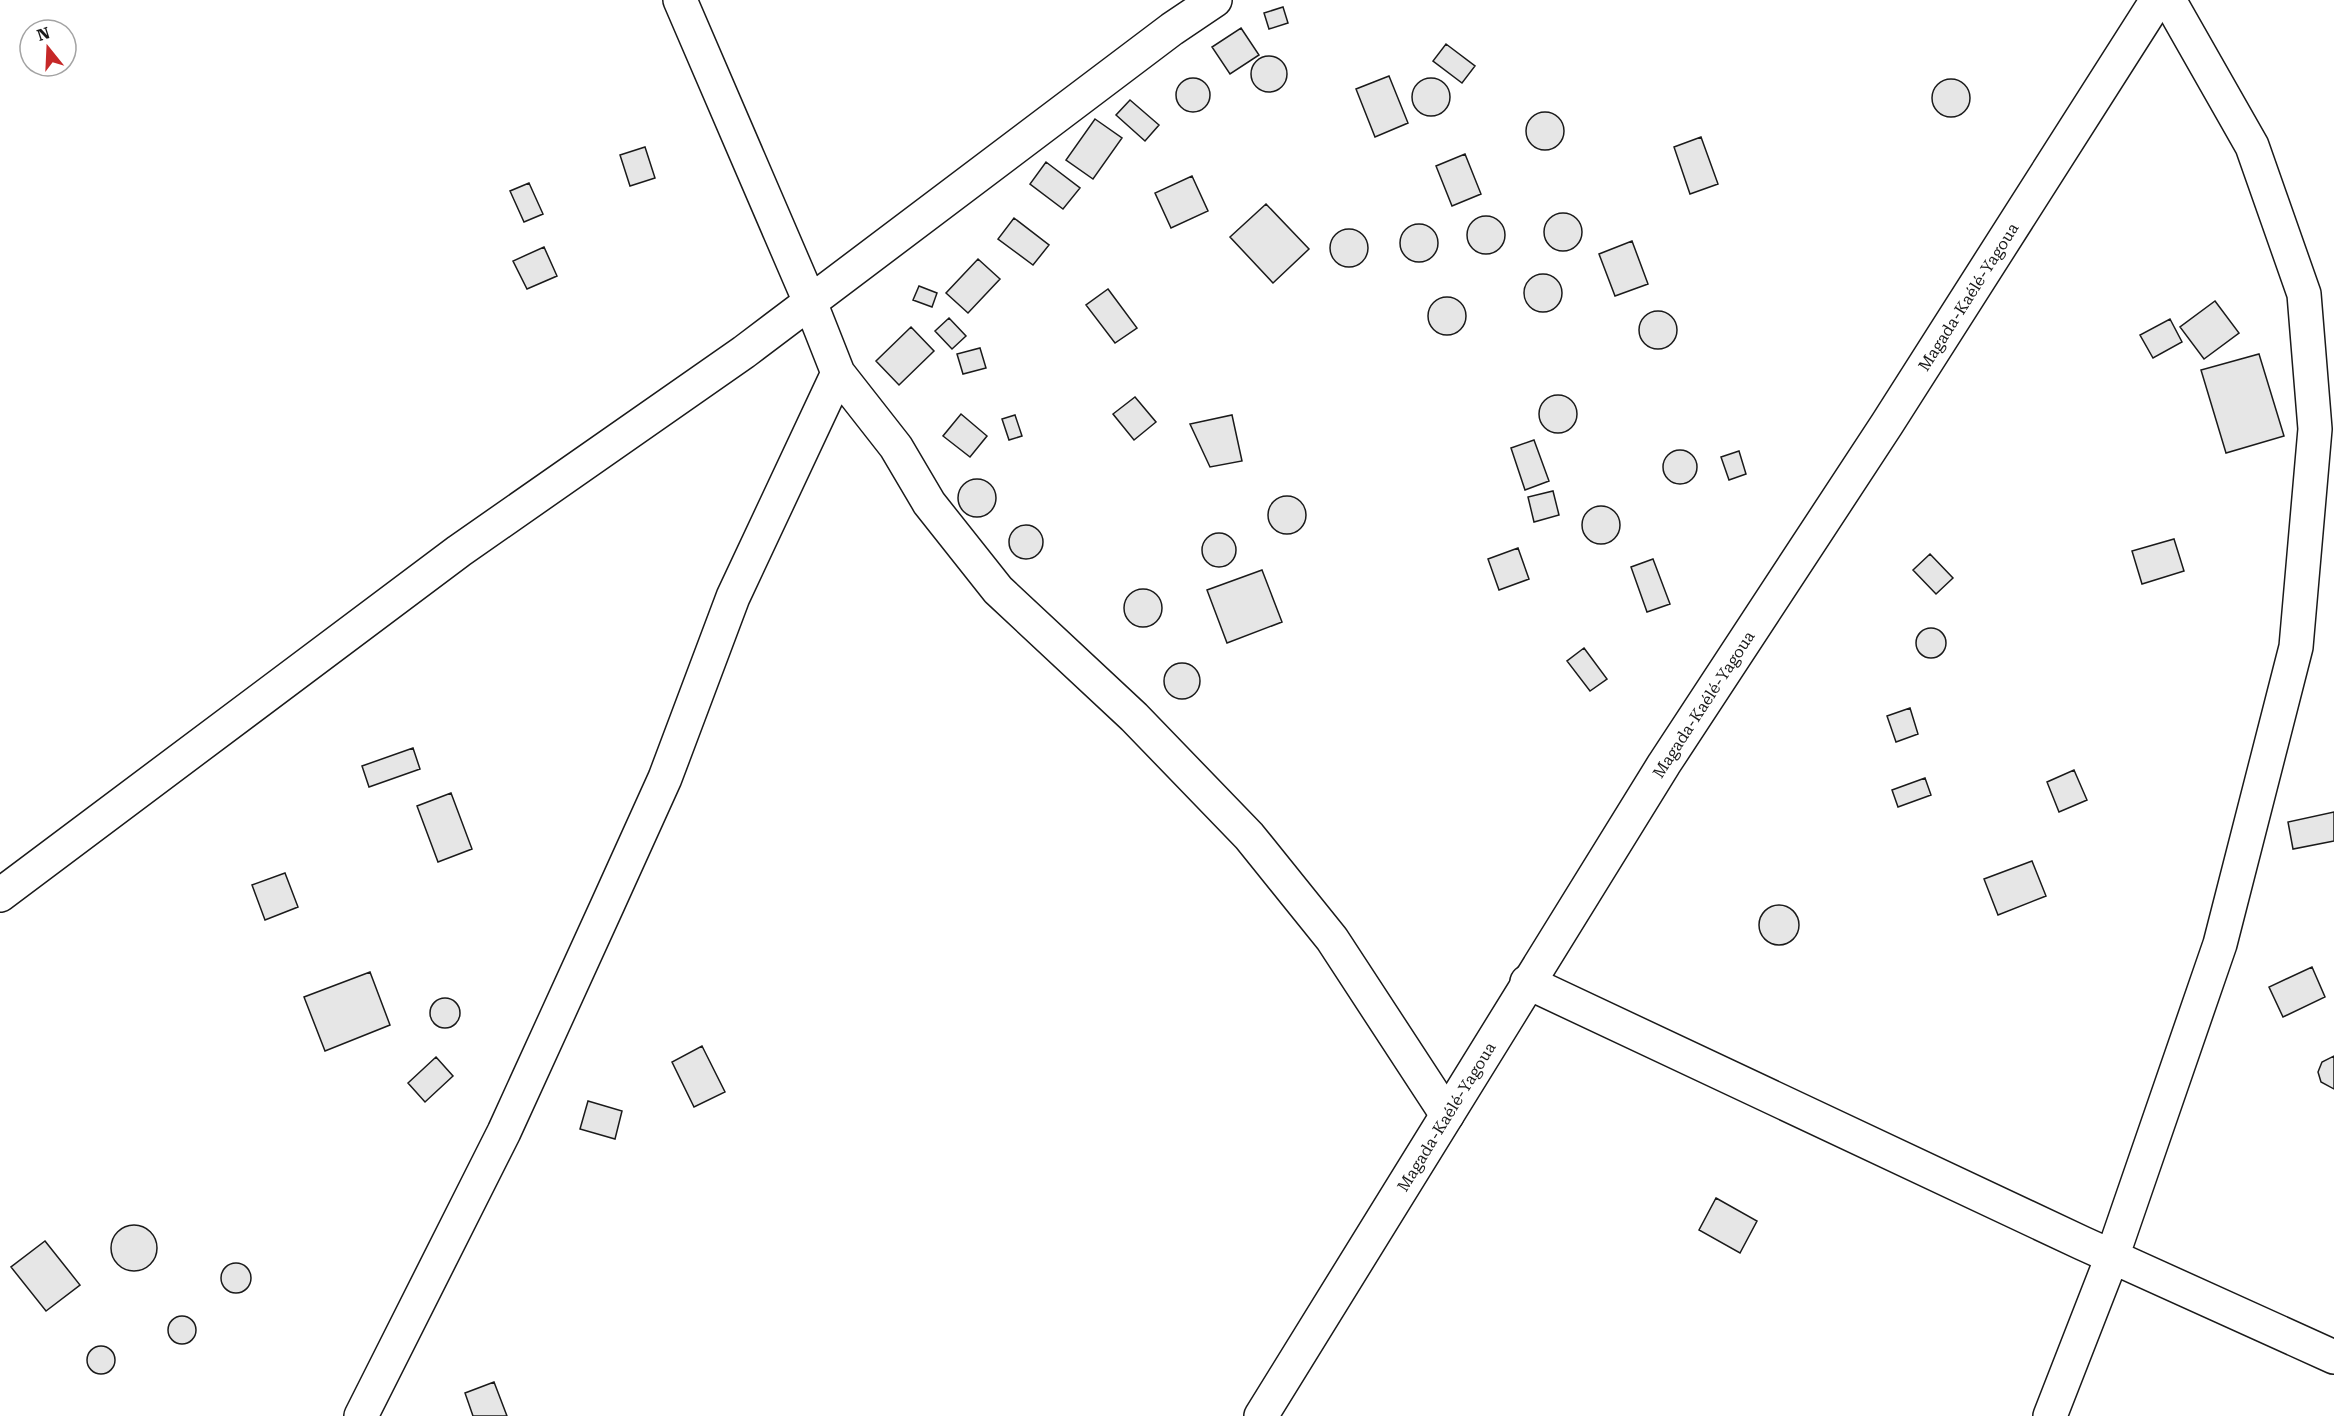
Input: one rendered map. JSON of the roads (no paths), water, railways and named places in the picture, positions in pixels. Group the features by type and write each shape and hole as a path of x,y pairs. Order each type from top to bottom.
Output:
{"main road":[{"path":"680,0 810,302 838,373 896,447 929,503 998,590 1134,717 1249,836 1332,939 1447,1115"},
{"path":"0,895 459,551 744,352 1172,29 1215,0"},
{"name":"Magada-Kaélé-Yagoua","path":"1261,1416 1527,982 1664,764 1887,424 2157,0"},
{"path":"2050,1416 2112,1257 2220,944 2296,647 2315,429 2304,294 2253,146 2169,0"},
{"path":"362,1416 504,1132 588,948 665,778 734,597 838,373"},
{"path":"1527,982 2112,1257 2334,1357"}]}
